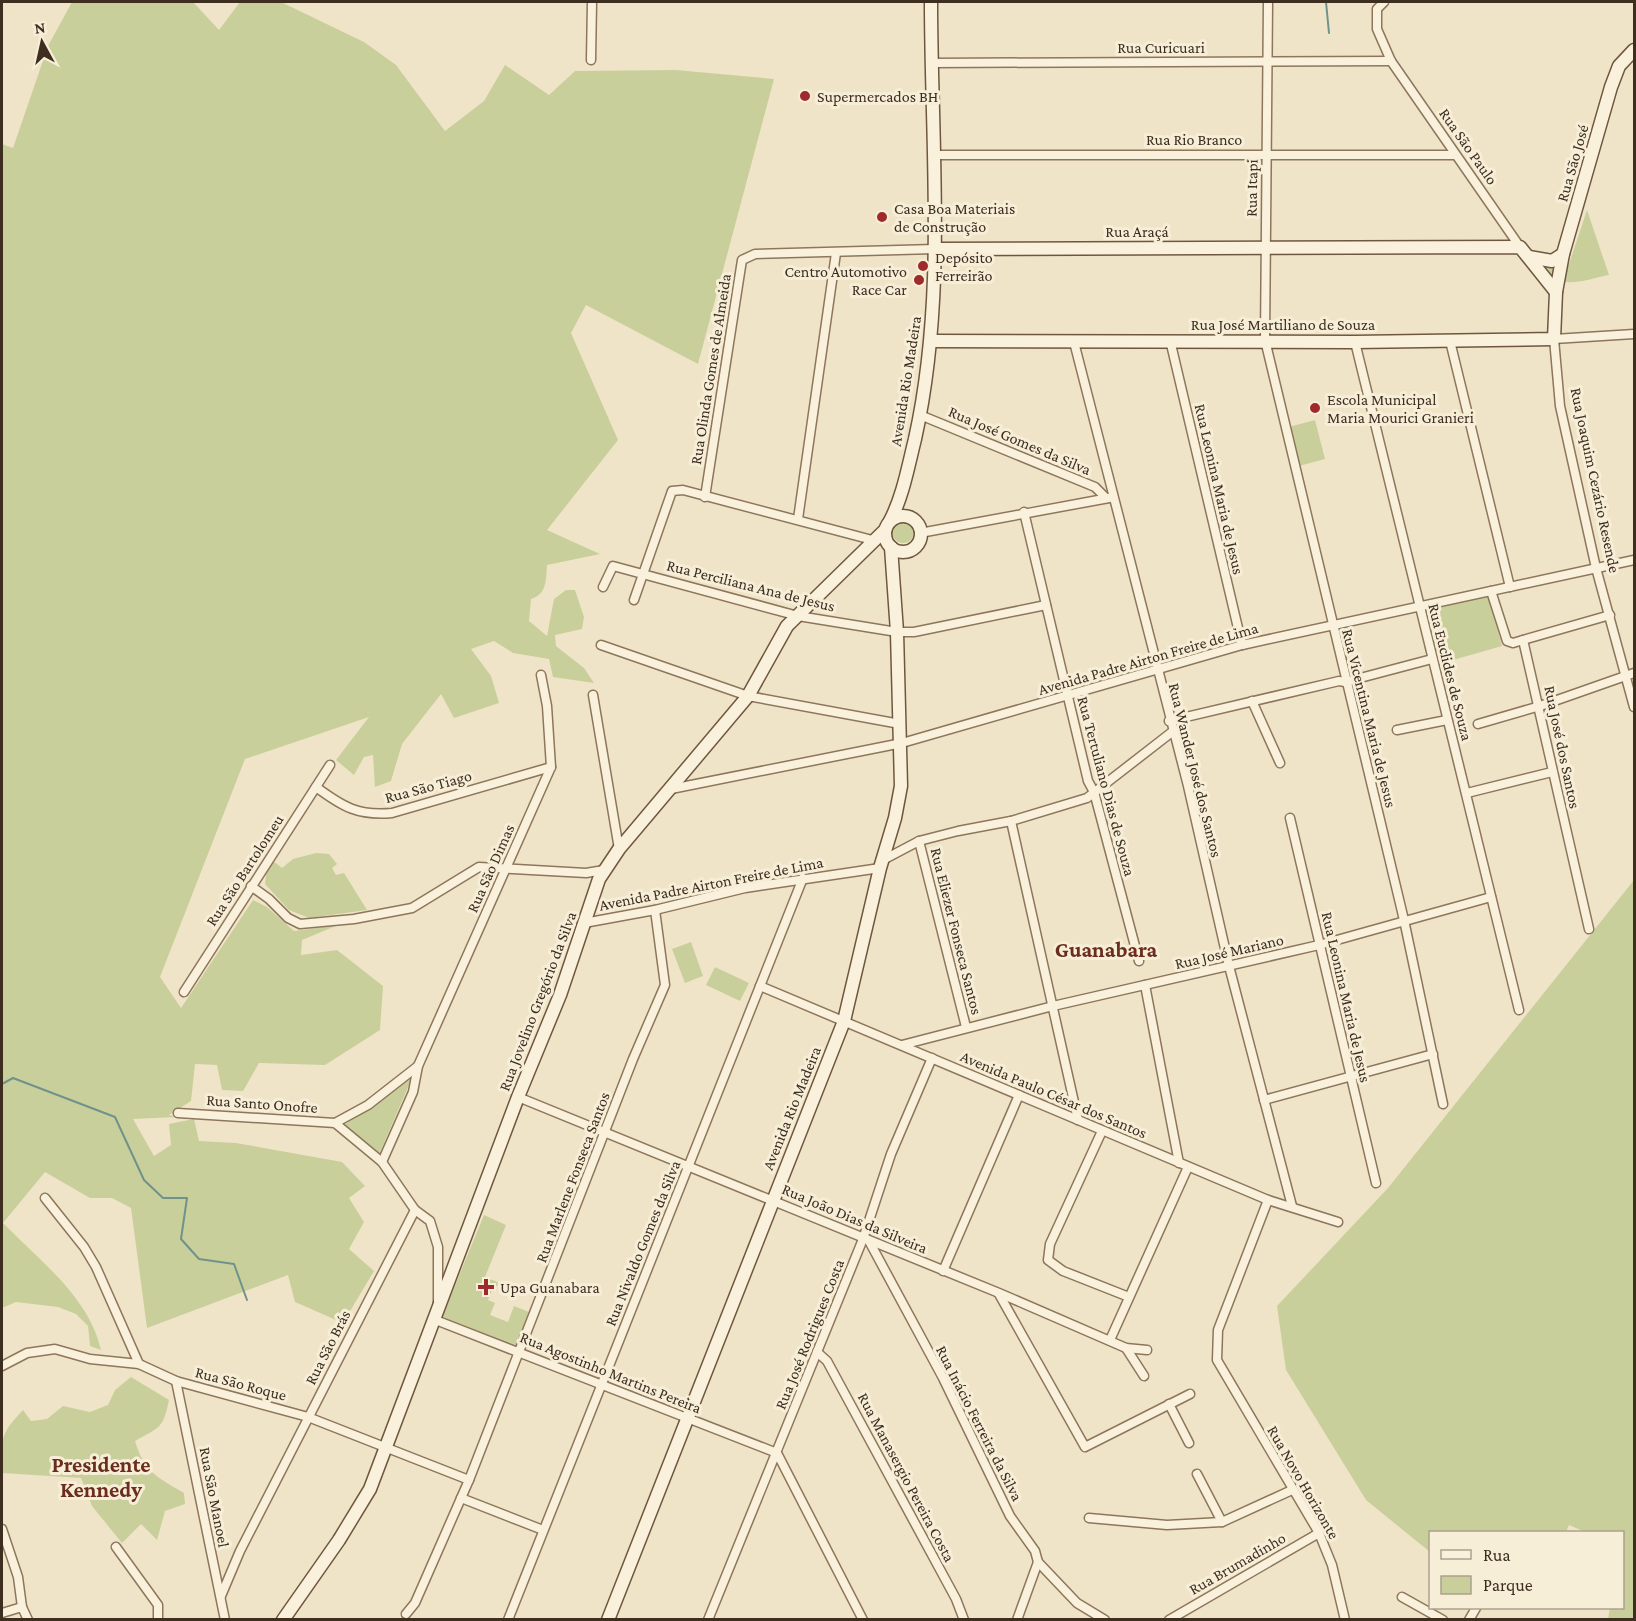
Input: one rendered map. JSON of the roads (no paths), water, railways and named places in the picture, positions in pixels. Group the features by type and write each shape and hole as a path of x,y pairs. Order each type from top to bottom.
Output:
{"street":[{"path":"591,60 592,2"},
{"name":"Avenida Rio Madeira","path":"887,526 906,477 920,415 931,341 935,249 931,2"},
{"name":"Rua Itapi","path":"1265,340 1268,2"},
{"name":"Rua São Paulo","path":"1384,2 1377,9 1377,28 1391,61 1454,155 1520,247 1556,292"},
{"name":"Rua São José","path":"1556,292 1563,254 1611,87 1619,66 1635,50"},
{"name":"Rua Curicuari","path":"931,63 1391,61"},
{"name":"Rua Rio Branco","path":"934,155 1267,153 1454,155"},
{"name":"Rua Araçá","path":"755,254 935,249 1520,247"},
{"path":"798,519 836,253"},
{"name":"Rua Olinda Gomes de Almeida","path":"705,497 742,260 755,254"},
{"path":"1528,257 1552,261 1563,254"},
{"name":"Rua Joaquim Cezário Resende","path":"1556,292 1554,339 1560,406 1596,568 1630,674 1635,707"},
{"name":"Rua José Martiliano de Souza","path":"931,341 1355,342 1634,336"},
{"name":"Rua Leonina Maria de Jesus","path":"1170,340 1242,645"},
{"name":"Rua Vicentina Maria de Jesus","path":"1265,340 1345,682 1404,920 1443,1104"},
{"path":"1450,341 1510,586"},
{"name":"Rua Wander José dos Santos","path":"1074,342 1109,498 1188,786 1229,966 1292,1206"},
{"name":"Rua Euclides de Souza","path":"1355,342 1519,1010"},
{"name":"Rua José Gomes da Silva","path":"920,415 1095,487 1109,498"},
{"name":"Avenida Rio Madeira","path":"906,477 907,504 913,519"},
{"path":"634,600 672,490 682,490 798,519 885,544 900,551 910,550 919,540 920,532 913,519 898,516 887,526 885,544"},
{"path":"920,532 1109,498"},
{"name":"Rua Tertuliano Dias de Souza","path":"1024,512 1088,781 1094,792 1139,961"},
{"name":"Avenida Rio Madeira","path":"608,1620 771,1199 844,1021 901,786 902,743 895,585 885,544"},
{"name":"Rua Jovelino Gregório da Silva","path":"284,1620 361,1507 387,1448 518,1097 564,985 604,870 619,849 748,696 787,626 885,544"},
{"name":"Avenida Rio Madeira","path":"895,585 900,564 910,550"},
{"name":"Avenida Padre Airton Freire de Lima","path":"671,789 902,743 1242,645 1635,560"},
{"name":"Rua Perciliana Ana de Jesus","path":"603,587 613,566 798,616 897,632 914,632 1046,604"},
{"path":"1491,591 1508,641 1513,643 1610,615"},
{"name":"Rua José dos Santos","path":"1523,640 1540,706 1552,772 1589,929"},
{"path":"601,645 748,696 900,724"},
{"path":"1169,721 1339,681 1345,682 1432,659"},
{"path":"1478,724 1540,706 1630,674"},
{"path":"541,675 552,767"},
{"path":"593,696 619,849"},
{"path":"1252,701 1280,763"},
{"path":"1397,730 1447,720"},
{"name":"Avenida Padre Airton Freire de Lima","path":"584,923 881,864 919,841 1011,821 1087,798 1172,732"},
{"name":"Rua São Bartolomeu","path":"184,992 330,765"},
{"name":"Rua São Tiago","path":"316,787 356,812 369,815 392,813 552,767"},
{"name":"Rua São Dimas","path":"381,1162 412,1092 418,1065 552,767"},
{"path":"1467,793 1552,772"},
{"name":"Rua Leonina Maria de Jesus","path":"1290,818 1376,1184"},
{"path":"1011,821 1078,1120"},
{"name":"Rua Eliezer Fonseca Santos","path":"919,841 966,1027"},
{"path":"251,886 269,899 288,918 300,924 354,919 412,908 479,867 586,873 604,870"},
{"name":"Rua Nivaldo Gomes da Silva","path":"508,1620 803,878"},
{"name":"Rua José Mariano","path":"902,1046 966,1027 1320,945 1491,897"},
{"name":"Rua Marlene Fonseca Santos","path":"406,1614 415,1603 469,1480 665,985 655,910"},
{"path":"1110,1340 1183,1165 1145,985"},
{"name":"Avenida Paulo César dos Santos","path":"760,986 1268,1200 1338,1222"},
{"path":"1264,1100 1433,1054"},
{"name":"Rua José Rodrigues Costa","path":"708,1620 817,1352 866,1240 891,1154 932,1058"},
{"name":"Rua São Dimas","path":"335,1123 368,1105 418,1065"},
{"path":"944,1271 1019,1095"},
{"name":"Rua João Dias da Silveira","path":"518,1097 999,1293 1126,1348 1146,1350"},
{"name":"Rua Santo Onofre","path":"178,1113 335,1123 381,1162 415,1210 430,1221 438,1247 436,1313"},
{"path":"1102,1131 1050,1244 1048,1260 1063,1271 1129,1297"},
{"path":"45,1198 84,1247 96,1267 139,1364"},
{"name":"Rua Novo Horizonte","path":"1268,1200 1218,1330 1215,1345 1219,1367 1319,1533 1332,1565 1345,1620"},
{"name":"Rua São Brás","path":"221,1596 240,1551 415,1210"},
{"name":"Rua Inácio Ferreira da Silva","path":"866,1240 943,1378 1010,1516 1035,1551 1038,1562 1077,1603 1105,1620"},
{"path":"999,1293 1085,1447 1190,1394"},
{"name":"Rua Agostinho Martins Pereira","path":"436,1313 601,1386 777,1453"},
{"path":"1126,1348 1144,1376"},
{"name":"Rua São Roque","path":"2,1366 27,1353 56,1349 90,1359 139,1364 176,1381 308,1417 469,1480"},
{"name":"Rua Manasergio Pereira Costa","path":"817,1352 827,1361 956,1599 964,1620"},
{"name":"Rua São Manoel","path":"176,1381 225,1620"},
{"path":"1169,1404 1189,1443"},
{"path":"777,1453 861,1617 851,1620"},
{"path":"1197,1474 1222,1522"},
{"path":"1089,1518 1167,1525 1222,1522 1292,1490"},
{"path":"461,1498 543,1530"},
{"path":"2,1529 18,1577 22,1607 28,1620"},
{"name":"Rua Brumadinho","path":"1170,1620 1319,1533"},
{"path":"116,1547 158,1605 158,1620"},
{"path":"1017,1620 1038,1562"},
{"path":"1402,1597 1443,1620"},
{"path":"2,1613 22,1607"}],"waterway":[{"path":"1326,2 1329,33"},
{"path":"2,1084 13,1078 115,1117 144,1180 163,1198 187,1198 181,1239 199,1259 234,1264 247,1300"}],"place":[{"name":"Supermercados BH","path":"805,96"},
{"name":"Casa Boa Materiais de Construção","path":"882,217"},
{"name":"Depósito Ferreirão","path":"923,266"},
{"name":"Centro Automotivo Race Car","path":"919,280"},
{"name":"Escola Municipal Maria Mourici Granieri","path":"1315,408"},
{"name":"Upa Guanabara","path":"486,1287"}],"district":[{"name":"Guanabara","path":"1106,949"},
{"name":"Presidente Kennedy","path":"101,1476"}]}
